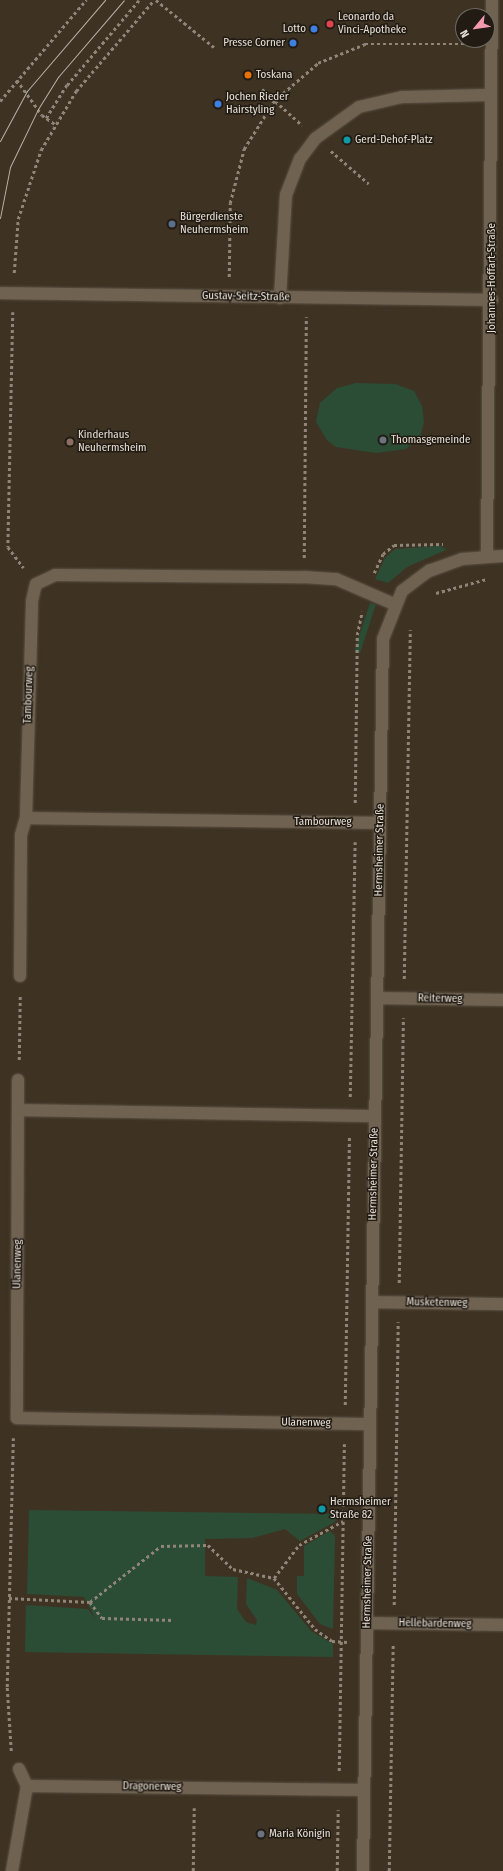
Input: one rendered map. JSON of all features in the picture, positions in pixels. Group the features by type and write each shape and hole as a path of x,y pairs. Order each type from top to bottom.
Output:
{"street":[{"name":"Johannes-Hoffart-Straße","path":"487,557 492,300 492,0"},
{"path":"280,298 286,195 300,160 316,138 359,107 402,97 491,95"},
{"name":"Gustav-Seitz-Straße","path":"0,293 492,300"},
{"name":"Hermsheimer Straße","path":"363,1871 383,639 394,604 402,591 429,571 462,559 503,556"},
{"name":"Tambourweg","path":"380,823 26,818 32,601 36,584 55,575 304,577 336,579 394,604"},
{"path":"20,976 21,835 26,818"},
{"name":"Reiterweg","path":"377,998 503,1000"},
{"name":"Ulanenweg","path":"18,1080 20,1110 17,1418 370,1424"},
{"path":"20,1110 375,1116"},
{"name":"Musketenweg","path":"372,1302 503,1304"},
{"name":"Hellebardenweg","path":"368,1623 503,1625"},
{"path":"12,1871 27,1786 20,1769"},
{"name":"Dragonerweg","path":"27,1786 364,1790"}],"path":[{"path":"0,101 86,0"},
{"path":"46,118 67,85 139,0"},
{"path":"156,0 216,48"},
{"path":"17,80 46,118 55,124"},
{"path":"304,577 306,298"},
{"path":"432,596 465,583"},
{"path":"337,1871 357,636 366,591"},
{"path":"389,1871 411,626"},
{"path":"18,1080 20,976"},
{"path":"17,1418 12,1444 7,1687 10,1751 20,1769"},
{"path":"274,1578 299,1545 343,1521"},
{"path":"9,1598 90,1602 161,1546 208,1545 233,1570 274,1578 314,1629 332,1641 367,1644"},
{"path":"90,1602 102,1618 174,1620"},
{"path":"193,1871 194,1788"}],"green space":[{"path":"356,383 395,384 414,391 422,406 424,422 420,437 406,449 376,453 336,447 327,440 316,422 320,403 337,388"},
{"path":"441,546 446,550 407,567 388,583 375,579 385,558 395,549"},
{"path":"370,603 376,605 360,653 354,652"},
{"path":"29,1510 336,1514 335,1522 300,1541 285,1529 252,1538 205,1539 205,1576 238,1577 237,1609 246,1622 256,1625 257,1620 246,1604 247,1578 277,1590 311,1631 333,1644 333,1657 25,1652 26,1605 88,1609 96,1620 84,1597 27,1594"},
{"path":"330,1531 335,1536 333,1629 320,1624 297,1594 297,1576 304,1576 304,1546"}],"tram line":[{"path":"0,141 27,91 105,0"},
{"path":"0,218 10,167 38,109 58,77 124,0"}],"place":[{"name":"Leonardo da Vinci-Apotheke","path":"330,24"},
{"name":"Lotto","path":"314,29"},
{"name":"Presse Corner","path":"293,43"},
{"name":"Toskana","path":"248,75"},
{"name":"Jochen Rieder Hairstyling","path":"218,104"},
{"name":"Gerd-Dehof-Platz","path":"347,140"},
{"name":"Bürgerdienste Neuhermsheim","path":"172,224"},
{"name":"Thomasgemeinde","path":"383,440"},
{"name":"Kinderhaus Neuhermsheim","path":"70,442"},
{"name":"Hermsheimer Straße 82","path":"322,1509"},
{"name":"Maria Königin","path":"261,1834"}]}
